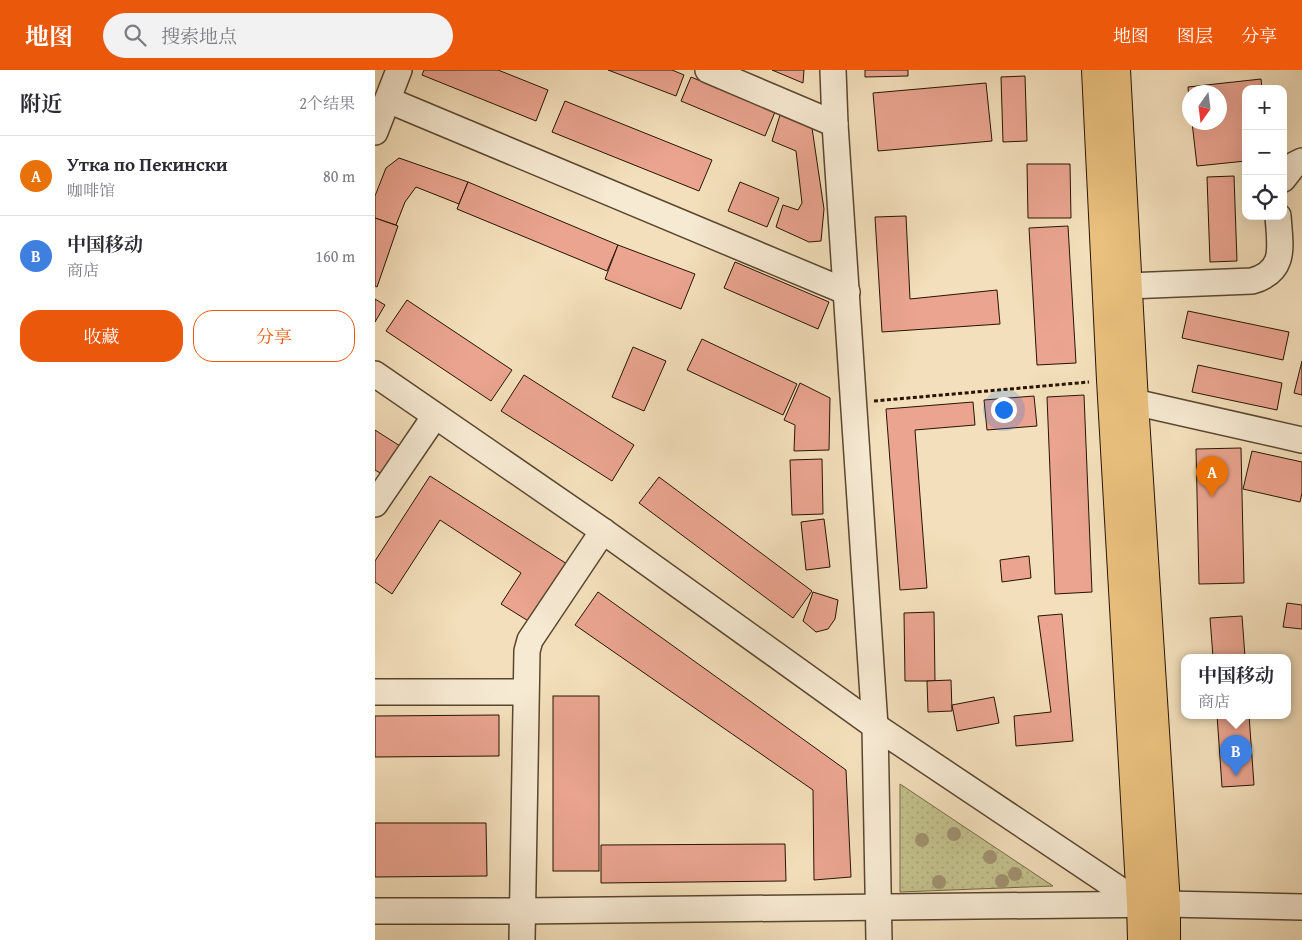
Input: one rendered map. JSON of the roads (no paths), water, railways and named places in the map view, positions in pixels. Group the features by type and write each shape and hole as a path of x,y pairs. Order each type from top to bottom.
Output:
{"highway":[{"path":"1096,70 1154,904 1166,940"},
{"path":"1116,70 1127,286 1119,395"},
{"path":"1142,940 1154,904"}],"street":[{"path":"375,132 399,70"},
{"path":"708,70 835,124"},
{"path":"833,70 875,726 879,940"},
{"path":"388,100 847,292"},
{"path":"1286,175 1294,165 1302,161"},
{"path":"1127,286 1252,281 1262,278 1271,272 1277,263 1280,252 1278,220"},
{"path":"375,374 603,532 875,726 1154,904"},
{"path":"1119,395 1302,440"},
{"path":"375,504 435,416"},
{"path":"521,940 527,651 530,640 603,532"},
{"path":"375,692 525,692"},
{"path":"375,911 879,908 1154,904 1302,907"}],"place":[{"name":"Утка по Пекински","path":"1212,497"},
{"name":"中国移动","path":"1236,776"}]}
